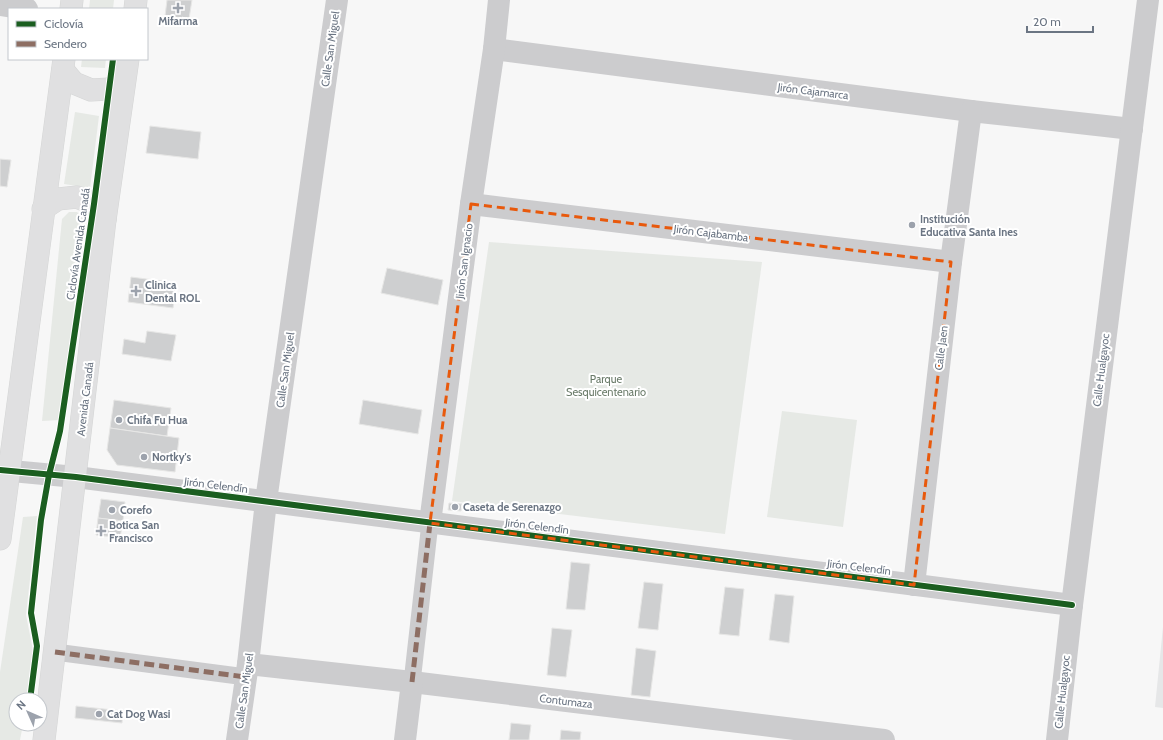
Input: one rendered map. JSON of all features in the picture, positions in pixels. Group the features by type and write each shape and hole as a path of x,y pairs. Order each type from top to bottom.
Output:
{"main road":[{"name":"Avenida Canadá","path":"44,740 56,652 105,220 128,60"},
{"path":"63,64 74,83 91,90 108,89 124,81"},
{"path":"0,539 4,471 63,64"},
{"path":"43,209 58,198 77,197 94,204 105,220"}],"street":[{"name":"Calle San Miguel","path":"237,740 247,670 266,501 337,0"},
{"name":"Jirón San Ignacio","path":"430,523 471,204 494,49 499,0"},
{"name":"Calle Hualgayoc","path":"1057,740 1072,605 1148,0"},
{"path":"0,5 20,8"},
{"name":"Jirón Cajamarca","path":"494,49 971,111 1132,129"},
{"name":"Calle Jaen","path":"914,585 971,111"},
{"name":"Jirón Cajabamba","path":"471,204 952,262"},
{"name":"Jirón Celendín","path":"4,471 76,477 1072,605"},
{"path":"405,740 430,523"},
{"path":"56,652 247,670"},
{"name":"Contumaza","path":"247,670 412,682 877,740"}],"highlighted area":[{"path":"471,204 951,262 914,585 430,523"}],"shaded area":[{"path":"1163,627 1163,708 1155,707"}],"green space":[{"path":"90,0 114,0 113,8 89,8"},
{"path":"82,60 106,60 105,68 81,67"},
{"path":"75,112 99,116 90,188 64,184"},
{"path":"69,212 77,212 84,220 61,420 42,421 62,219"},
{"name":"Parque Sesquicentenario","path":"489,242 762,262 725,534 452,501"},
{"path":"782,411 857,420 843,527 767,517"},
{"path":"37,516 26,615 33,650 27,692 8,692 8,732 22,732 20,740 0,740 0,672 23,517"}],"building":[{"name":"Mifarma","path":"167,0 192,0 189,19 165,16"},
{"path":"150,126 201,132 198,159 146,153"},
{"path":"0,159 11,160 7,187 0,186"},
{"path":"387,268 443,280 438,305 381,293"},
{"path":"131,277 177,283 173,308 128,302"},
{"path":"147,331 176,335 171,361 122,354 124,339 145,343"},
{"path":"114,400 171,408 167,436 110,428"},
{"path":"363,400 422,410 418,434 359,424"},
{"name":"Nortky's","path":"110,428 179,438 175,472 117,465 107,450"},
{"name":"Corefo","path":"101,499 125,502 123,521 98,518"},
{"name":"Caseta de Serenazgo","path":"449,503 462,504 461,511 448,510"},
{"path":"98,518 123,521 120,538 96,535"},
{"path":"571,562 590,564 585,610 566,609"},
{"path":"644,582 663,584 658,630 638,628"},
{"path":"725,587 744,589 739,636 719,634"},
{"path":"775,594 794,596 789,643 769,640"},
{"path":"552,628 572,630 566,677 547,675"},
{"path":"636,648 656,651 650,697 631,695"},
{"name":"Cat Dog Wasi","path":"76,706 123,711 122,723 75,718"},
{"path":"511,723 531,725 529,740 509,740"},
{"path":"561,730 581,732 580,740 560,740"}],"marked path":[{"path":"412,682 430,523"},
{"path":"55,652 246,677"}],"cycle path":[{"name":"Ciclovía Avenida Canadá","path":"31,692 37,646 31,613 41,520 49,475 60,431 94,204 113,60"},
{"path":"0,470 76,477 1072,605"}],"place":[{"name":"Mifarma","path":"178,8"},
{"name":"Institución Educativa Santa Ines","path":"912,225"},
{"name":"Clinica Dental ROL","path":"136,291"},
{"name":"Chifa Fu Hua","path":"119,420"},
{"name":"Nortky's","path":"144,457"},
{"name":"Caseta de Serenazgo","path":"455,507"},
{"name":"Corefo","path":"112,510"},
{"name":"Botica San Francisco","path":"101,531"},
{"name":"Cat Dog Wasi","path":"99,714"}]}
